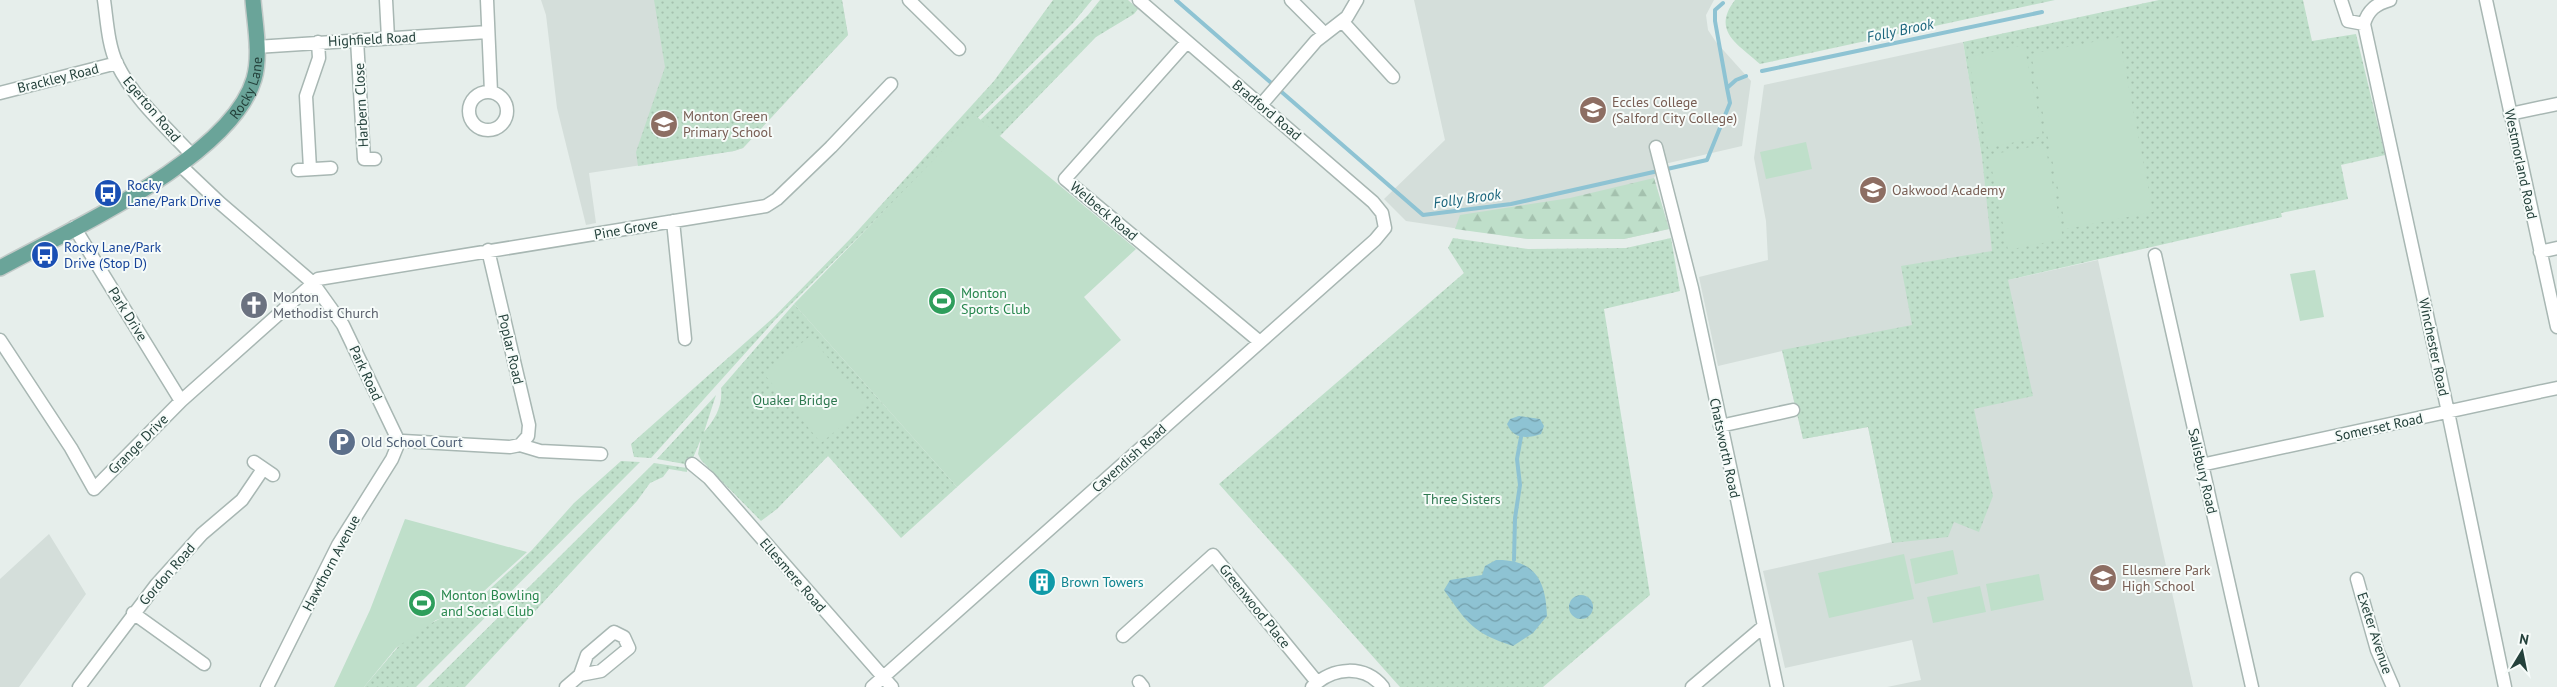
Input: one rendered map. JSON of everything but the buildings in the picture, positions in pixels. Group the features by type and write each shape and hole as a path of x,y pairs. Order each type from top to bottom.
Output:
{"main road":[{"name":"Rocky Lane","path":"0,268 187,161 223,126 244,100 256,73 253,0"}],"street":[{"name":"Egerton Road","path":"104,0 116,63 187,161"},
{"path":"386,0 388,38"},
{"path":"487,0 491,92"},
{"path":"909,0 959,49"},
{"name":"Bradford Road","path":"1139,0 1373,202 1382,213 1385,228"},
{"path":"1291,0 1324,33"},
{"path":"1260,105 1324,33 1342,21 1353,10 1357,0"},
{"path":"2341,0 2348,21 2364,24 2371,10 2378,4 2390,0"},
{"name":"Westmorland Road","path":"2486,0 2557,327"},
{"path":"1342,21 1392,77"},
{"name":"Winchester Road","path":"2364,24 2505,687"},
{"name":"Highfield Road","path":"256,46 488,32"},
{"name":"Harbern Close","path":"357,40 364,160 375,159"},
{"path":"318,42 319,58 306,96 304,170 331,168"},
{"name":"Welbeck Road","path":"1187,42 1065,179 1260,342"},
{"name":"Brackley Road","path":"0,93 116,63"},
{"name":"Pine Grove","path":"313,283 318,279 336,274 758,208 772,203 831,147 891,84"},
{"path":"2510,114 2557,104"},
{"name":"Chatsworth Road","path":"1657,152 1692,288 1776,687"},
{"name":"Park Road","path":"187,161 220,203 313,283 343,325 399,442"},
{"path":"673,222 685,339"},
{"name":"Park Drive","path":"74,227 181,401"},
{"name":"Cavendish Road","path":"872,687 888,682 1260,342 1375,240 1385,228"},
{"path":"2540,252 2557,248"},
{"name":"Poplar Road","path":"488,250 529,425 528,436 520,445"},
{"name":"Salisbury Road","path":"2155,255 2250,687"},
{"name":"Grange Drive","path":"0,340 71,448 94,488 181,401 313,283"},
{"name":"Somerset Road","path":"2201,465 2557,388"},
{"path":"1720,426 1793,410"},
{"path":"399,442 510,447 520,445 540,451 601,454"},
{"name":"Hawthorn Avenue","path":"267,687 338,545 392,459 399,442"},
{"name":"Ellesmere Road","path":"692,464 709,478 888,682"},
{"name":"Gordon Road","path":"79,687 133,613 202,534 242,500 263,469"},
{"name":"Greenwood Place","path":"1123,636 1213,555 1315,684"},
{"name":"Exeter Avenue","path":"2358,579 2377,650 2393,687"},
{"path":"133,613 204,664"},
{"path":"1692,687 1764,626"},
{"path":"1315,684 1350,669 1374,676 1384,687"},
{"path":"566,687 580,675"}],"shaded area":[{"name":"Monton Green Primary School","path":"541,0 842,0 848,35 743,148 734,151 589,173 596,223 586,225 557,108 546,15"},
{"name":"Eccles College (Salford City College)","path":"1414,0 1714,0 1706,15 1708,30 1716,42 1751,81 1742,146 1660,165 1654,178 1669,229 1624,239 1528,239 1406,221 1384,199 1445,140"},
{"path":"1963,42 1982,158 1993,251 2008,280 2098,260 2193,687 1887,687 1921,680 1912,640 1785,668 1763,571 1892,542 1868,427 1803,439 1782,351 1718,366 1699,277 1768,260 1766,221 1754,158 1764,85"},
{"path":"49,534 86,594 19,687 0,687 0,579"}],"green space":[{"path":"654,0 842,0 848,35 743,148 638,166 636,152 665,67"},
{"path":"1053,0 1092,0 1073,23 775,320 651,458 634,457 631,444 774,317 851,238 994,81"},
{"path":"1100,0 1128,0 1138,9 1134,14 1096,37 1000,136 970,130 1088,15"},
{"path":"1735,0 2055,0 1760,64 1736,43 1727,29 1728,11"},
{"path":"2159,0 2303,0 2312,41 2356,34 2385,155 2341,165 2348,199 2281,213 2282,217 2008,280 2033,396 1974,409 1993,496 1979,532 1954,522 1948,537 1892,543 1868,427 1803,439 1782,350 1912,325 1901,266 1992,251 1982,158 1963,42"},
{"path":"2119,37 2153,212 2066,229 2031,54"},
{"path":"2024,45 2043,136 1988,148 1968,57"},
{"name":"Monton Sports Club","path":"976,116 1136,249 1084,297 1121,340 957,487 794,304"},
{"path":"1806,142 1812,169 1766,179 1760,152"},
{"path":"2045,144 2063,239 2008,250 1989,155"},
{"path":"1654,178 1669,229 1624,239 1528,239 1455,229 1460,215 1570,198"},
{"name":"Three Sisters","path":"1453,238 1528,249 1626,248 1671,238 1680,291 1604,309 1650,595 1543,687 1400,687 1219,484 1464,273 1448,248"},
{"path":"2315,270 2324,317 2300,321 2290,274"},
{"name":"Quaker Bridge","path":"794,304 957,487 901,538 828,456 777,509 761,521 701,460 698,454 701,439 690,465 657,459 716,395 704,432 717,412 721,401 721,388"},
{"path":"810,336 867,405 821,443 764,374"},
{"path":"621,461 640,462 416,687 364,687 409,634 478,600 532,550 574,503"},
{"path":"654,463 687,468 687,472 669,469 663,477 650,483 637,501 465,687 428,687"},
{"name":"Monton Bowling and Social Club","path":"405,519 527,552 461,612 436,620 396,648 364,687 334,687 370,610"},
{"path":"1953,550 1958,574 1915,584 1910,559"},
{"path":"1904,554 1914,599 1829,618 1818,573"},
{"path":"2039,574 2044,600 1991,611 1986,584"},
{"path":"1980,586 1986,612 1933,623 1927,597"}],"water":[{"path":"1519,416 1540,419 1544,426 1541,434 1526,437 1513,433 1507,424 1510,419"},
{"path":"1496,560 1520,563 1529,568 1536,574 1544,592 1547,616 1533,633 1513,646 1499,641 1472,626 1444,590 1450,580 1482,575 1485,566"},
{"path":"1581,595 1589,599 1593,607 1589,615 1581,619 1573,615 1569,607 1573,599"}],"waterway":[{"name":"Folly Brook","path":"1176,0 1423,215 1511,204 1707,160 1730,103 1727,88 1736,80 1746,76"},
{"path":"1723,3 1715,10 1715,21 1727,88"},
{"name":"Folly Brook","path":"1762,71 2042,12"},
{"path":"1514,560 1515,518 1520,485 1517,459 1521,437"}],"place":[{"name":"Eccles College (Salford City College)","path":"1593,110"},
{"name":"Monton Green Primary School","path":"664,124"},
{"name":"Oakwood Academy","path":"1873,190"},
{"name":"Rocky Lane/Park Drive","path":"108,193"},
{"name":"Rocky Lane/Park Drive (Stop D)","path":"45,255"},
{"name":"Monton Sports Club","path":"942,301"},
{"name":"Monton Methodist Church","path":"254,305"},
{"name":"Old School Court","path":"342,442"},
{"name":"Ellesmere Park High School","path":"2103,578"},
{"name":"Brown Towers","path":"1042,582"},
{"name":"Monton Bowling and Social Club","path":"422,603"}]}
